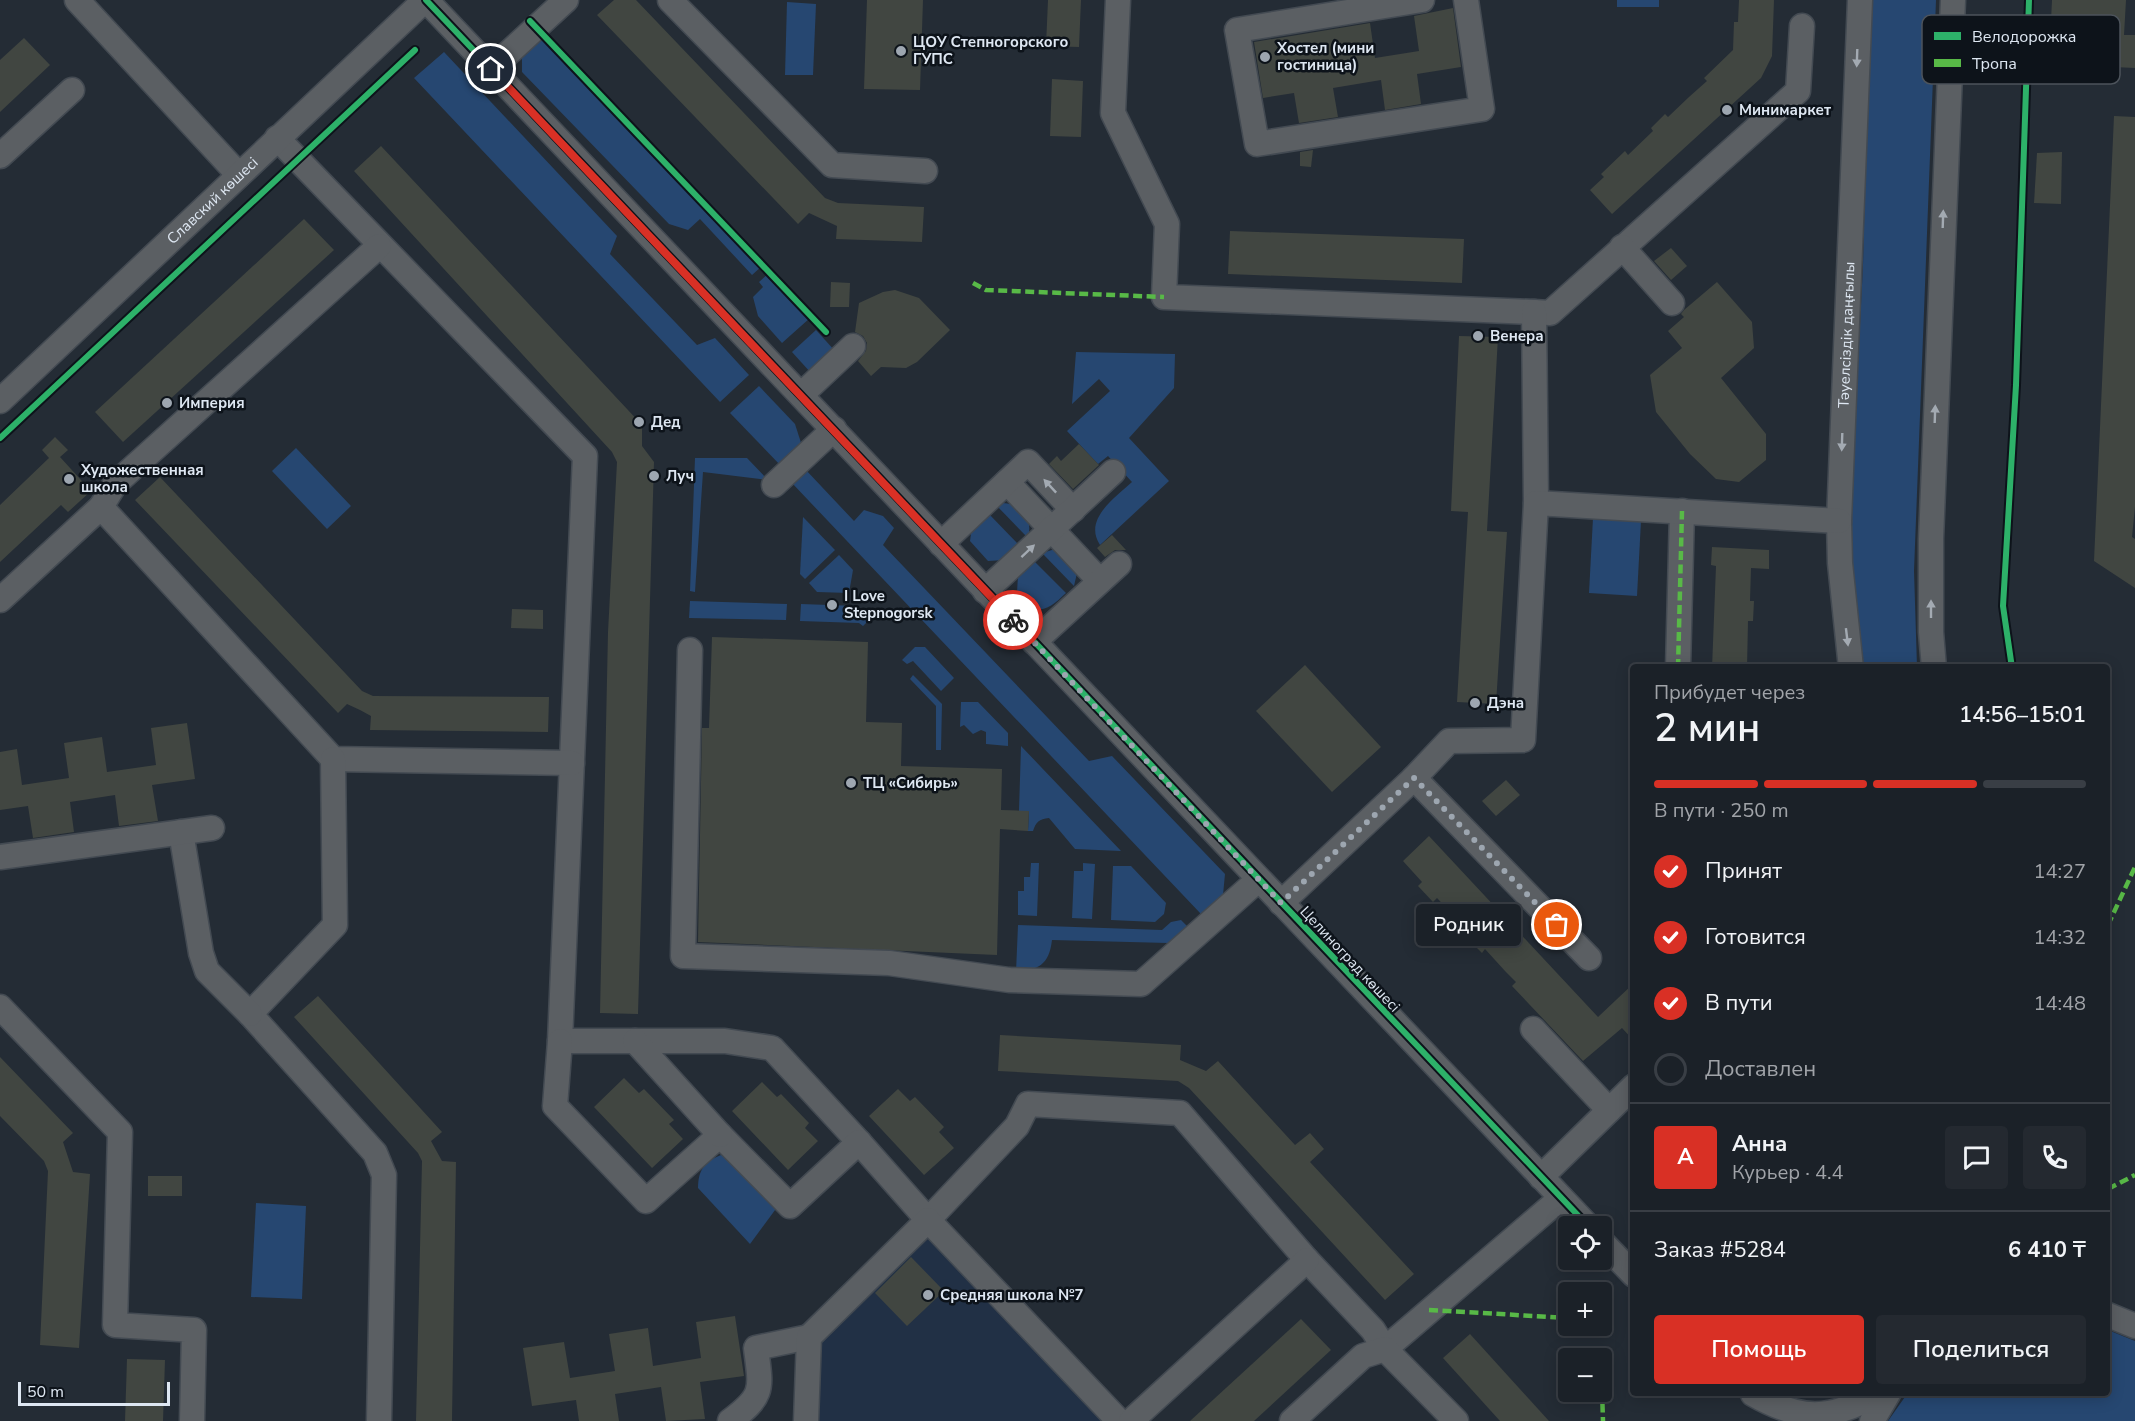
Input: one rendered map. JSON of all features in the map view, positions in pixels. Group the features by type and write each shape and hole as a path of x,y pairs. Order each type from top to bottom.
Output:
{"street":[{"path":"77,0 239,175"},
{"name":"Славский көшесі","path":"0,401 426,0"},
{"name":"Целиноград көшесі","path":"426,0 1578,1216"},
{"path":"491,69 566,0"},
{"path":"670,0 832,165 925,171"},
{"path":"1118,0 1113,113 1167,224 1164,297 1550,313 1798,91 1803,26"},
{"path":"1422,0 1237,30 1257,144 1482,109 1466,0"},
{"name":"Тәуелсіздік даңғылы","path":"1851,664 1840,563 1839,521 1860,0"},
{"path":"1952,15 1953,0"},
{"path":"1934,664 1931,632 1932,528 1950,84"},
{"path":"0,156 72,90"},
{"path":"277,138 379,246 585,456 573,763 555,1106 646,1202 720,1135"},
{"path":"0,600 101,507 115,484 379,246"},
{"path":"1622,247 1672,303"},
{"path":"1281,903 1414,778 1449,741 1523,740 1536,503 1534,312"},
{"path":"801,395 853,346"},
{"path":"774,485 834,429"},
{"path":"941,544 1028,462 1072,510"},
{"path":"985,591 1113,472"},
{"path":"1007,482 1100,581"},
{"path":"1536,503 1839,521"},
{"path":"101,507 333,759 335,925 250,1014"},
{"path":"1678,664 1682,511"},
{"path":"1034,642 1119,564"},
{"path":"690,650 683,956 889,963 1009,980 1141,984 1258,879"},
{"path":"333,759 573,763"},
{"path":"1414,778 1589,958"},
{"path":"0,857 212,828"},
{"path":"181,832 201,953 207,971 250,1014 375,1153 384,1175 380,1421"},
{"path":"0,1007 120,1132 115,1325 194,1330 192,1421"},
{"path":"1533,1029 1609,1110"},
{"path":"560,1041 725,1041 772,1048 928,1220 1119,1421"},
{"path":"635,1041 720,1135 790,1206 859,1142"},
{"path":"1542,1177 1630,1090"},
{"path":"730,1421 753,1404 760,1383 756,1348 809,1337 928,1220 1017,1126 1028,1104 1180,1113 1307,1260 1373,1330 1385,1349 1456,1421"},
{"path":"1292,1421 1363,1356 1385,1349 1561,1198"},
{"path":"1612,1252 1630,1271"},
{"path":"1131,1421 1307,1260"},
{"path":"2110,1316 2135,1326"},
{"path":"806,1421 809,1337"},
{"path":"1743,1396 1765,1421"},
{"path":"1756,1396 1777,1408 1800,1415 1823,1416 1842,1411 1873,1396"},
{"path":"1872,1421 1887,1396"}],"shaded area":[{"path":"1617,0 1659,0 1659,7 1617,7"},
{"path":"1870,0 1936,0 1935,15 1922,15 1922,84 1933,84 1914,571 1917,664 1861,664 1853,594 1850,525 1863,265"},
{"path":"787,2 816,4 813,75 785,75"},
{"path":"544,36 762,266 752,275 700,219 688,230 669,224 522,72 522,56"},
{"path":"444,52 617,236 610,254 697,345 715,338 749,375 720,402 414,78"},
{"path":"769,273 810,318 782,343 758,316 753,297 763,287 759,282"},
{"path":"816,330 835,351 811,373 792,352"},
{"path":"1076,352 1175,354 1174,388 1129,438 1169,481 1100,545 1095,526 1098,518 1110,502 1132,482 1108,456 1098,464 1067,431 1110,391 1099,379 1072,404"},
{"path":"759,386 795,424 803,449 783,468 730,413"},
{"path":"296,448 351,506 327,529 272,471"},
{"path":"695,458 747,458 768,480 703,472 695,592 690,591"},
{"path":"805,469 854,521 864,510 883,516 894,528 883,545 1089,761 1112,756 1225,874 1223,895 1201,914 791,482"},
{"path":"1003,503 1016,506 1025,514 1029,525 1028,538 996,505"},
{"path":"987,512 1020,546 1004,560 988,561 970,541 972,527"},
{"path":"803,517 835,550 805,579 800,574"},
{"path":"1593,518 1641,521 1637,596 1589,593"},
{"path":"1060,550 1077,573 1074,586 1042,553"},
{"path":"839,555 853,570 849,593 817,592 809,583"},
{"path":"1034,561 1066,593 1055,603 1039,610 1034,610 1017,592 1018,576"},
{"path":"690,601 787,604 786,620 689,618"},
{"path":"801,604 857,606 870,619 863,626 859,623 800,621"},
{"path":"915,647 925,647 954,678 941,691 913,661 907,664 902,660"},
{"path":"913,675 942,704 941,750 936,750 936,706 910,679"},
{"path":"961,702 978,702 1008,733 1008,746 986,744 986,732 981,730 973,734 964,725 960,727"},
{"path":"1021,746 1121,851 1075,849 1049,818 1040,820 1033,831 1028,831 1029,811 1019,811"},
{"path":"1031,863 1039,863 1037,916 1018,915 1018,891 1024,891 1024,877 1030,877"},
{"path":"1083,863 1095,864 1092,919 1072,918 1074,871 1083,871"},
{"path":"1113,866 1131,866 1166,903 1164,914 1155,922 1111,920"},
{"path":"1181,920 1187,926 1168,943 1052,940 1048,956 1041,965 1016,972 1018,925 1162,930 1171,922"},
{"path":"721,1155 731,1157 778,1206 750,1244 698,1188 699,1176 703,1167"},
{"path":"256,1203 306,1206 302,1299 251,1297"},
{"name":"Средняя школа №7","path":"929,1239 943,1245 1108,1421 812,1421 815,1344 916,1246"},
{"path":"2110,1331 2135,1341 2135,1421 1888,1421 1906,1396 2110,1396"}],"building":[{"path":"614,0 636,0 825,198 838,203 924,207 922,242 836,239 837,226 809,213 798,224 597,15"},
{"path":"867,0 923,0 920,90 864,89"},
{"path":"1048,0 1081,0 1079,47 1046,46"},
{"path":"1739,0 1774,0 1772,56 1761,78 1612,214 1590,190 1604,177 1601,174 1625,151 1628,155 1653,131 1651,128 1665,114 1668,117 1707,81 1704,78 1733,50 1734,22 1738,22"},
{"path":"2052,0 2126,0 2124,35 2135,35 2135,68 2120,67 2120,15 2051,15"},
{"path":"1453,8 1461,67 1417,74 1421,104 1385,110 1381,80 1333,88 1338,117 1299,123 1294,93 1263,98 1254,42 1370,23 1375,58 1419,51 1414,16"},
{"path":"24,38 50,65 0,112 0,60"},
{"path":"1052,79 1083,81 1081,137 1050,136"},
{"path":"2114,116 2135,117 2135,507 2132,537 2135,539 2135,588 2094,561"},
{"path":"381,146 642,425 642,446 654,462 638,1014 600,1013 608,632 617,462 612,452 354,171"},
{"path":"1313,150 1311,167 1300,166 1300,152"},
{"path":"2062,152 2061,204 2034,203 2037,153"},
{"path":"304,219 334,250 123,442 95,412"},
{"path":"1230,231 1464,239 1462,283 1228,274"},
{"path":"1671,248 1687,266 1671,280 1654,261"},
{"path":"831,282 850,283 849,307 830,307"},
{"path":"1717,282 1752,322 1754,348 1721,378 1766,434 1766,460 1739,482 1716,479 1690,454 1656,412 1650,375 1682,348 1668,331 1684,317 1681,314 1684,310"},
{"path":"895,290 919,298 950,330 917,362 906,368 881,367 871,376 858,361 866,351 867,343 863,336 855,332 859,303 883,292"},
{"path":"1459,336 1498,337 1487,531 1507,532 1496,704 1457,702 1468,512 1451,511"},
{"path":"55,437 68,450 60,457 91,491 68,512 61,505 0,562 0,505 49,458 42,450"},
{"path":"1079,444 1099,465 1073,489 1049,464 1057,456 1061,461"},
{"path":"160,477 362,691 373,696 549,697 548,732 370,730 371,716 360,710 347,704 338,713 135,500"},
{"path":"1112,535 1126,550 1115,550 1105,557 1097,548"},
{"path":"1712,547 1769,550 1769,569 1751,568 1750,601 1754,601 1753,621 1748,621 1747,664 1712,664 1716,566 1711,565"},
{"path":"512,609 543,610 543,629 511,628"},
{"name":"ТЦ «Сибирь»","path":"712,637 868,642 866,722 902,723 901,766 1002,769 1001,810 1029,811 1028,831 1000,829 997,955 698,942 702,728 709,728"},
{"path":"1305,665 1381,747 1332,792 1256,711"},
{"path":"187,723 195,779 152,785 158,821 119,826 115,795 70,802 74,832 33,838 28,806 0,810 0,752 17,749 22,785 69,778 64,743 102,737 107,772 156,765 151,728"},
{"path":"1506,780 1520,795 1496,816 1482,801"},
{"path":"1429,836 1598,1017 1630,987 1630,1037 1622,1028 1583,1061 1512,986 1516,982 1485,949 1482,953 1465,936 1469,932 1437,898 1433,902 1418,886 1422,882 1403,861"},
{"path":"318,996 442,1132 431,1141 442,1161 456,1162 452,1421 416,1421 422,1161 418,1153 294,1017"},
{"path":"1000,1035 1181,1045 1180,1060 1206,1071 1218,1061 1295,1145 1310,1133 1324,1149 1310,1162 1414,1274 1385,1300 1189,1088 1178,1081 998,1071"},
{"path":"0,1057 73,1133 63,1142 73,1172 90,1174 79,1348 40,1345 48,1171 44,1161 0,1116"},
{"path":"624,1078 639,1093 644,1089 674,1120 669,1124 683,1139 652,1168 594,1107"},
{"path":"762,1082 777,1097 781,1094 809,1123 805,1128 818,1141 788,1170 732,1111"},
{"path":"898,1089 910,1101 915,1097 944,1127 939,1132 954,1148 924,1175 869,1116"},
{"path":"148,1176 182,1176 182,1196 148,1196"},
{"path":"911,1257 944,1291 907,1326 875,1293"},
{"path":"735,1316 744,1376 700,1382 705,1419 666,1421 661,1387 615,1394 619,1421 579,1421 576,1400 532,1406 523,1348 564,1342 570,1378 615,1371 609,1334 648,1328 653,1366 701,1358 696,1322"},
{"path":"1301,1319 1331,1350 1254,1421 1190,1421"},
{"path":"1470,1334 1549,1421 1500,1421 1443,1358"},
{"path":"127,1359 165,1360 163,1421 125,1421"}],"marked path":[{"path":"973,283 986,290 1164,297"},
{"path":"1678,664 1682,511"},
{"path":"2110,921 2135,867"},
{"path":"2110,1188 2135,1175"},
{"path":"1429,1310 1558,1317"},
{"path":"1602,1402 1603,1421"}],"cycle path":[{"path":"426,0 1579,1216"},
{"path":"2028,15 2029,0"},
{"path":"530,21 826,332"},
{"path":"0,438 415,50"},
{"path":"2011,664 2003,606 2016,385 2026,84"}],"way so far":[{"path":"1013,620 1281,903 1414,778 1557,925"}],"place":[{"name":"ЦОУ Степногорского ГУПС","path":"901,51"},
{"name":"Хостел (мини гостиница)","path":"1265,57"},
{"name":"Минимаркет","path":"1727,110"},
{"name":"Венера","path":"1478,336"},
{"name":"Империя","path":"167,403"},
{"name":"Дед","path":"639,422"},
{"name":"Луч","path":"654,476"},
{"name":"Художественная школа","path":"69,479"},
{"name":"I Love Stepnogorsk","path":"832,605"},
{"name":"Дэна","path":"1475,703"},
{"name":"ТЦ «Сибирь»","path":"851,783"},
{"name":"Родник","path":"1557,925"},
{"name":"Средняя школа №7","path":"928,1295"}],"route":[{"path":"491,69 1013,620"}]}
